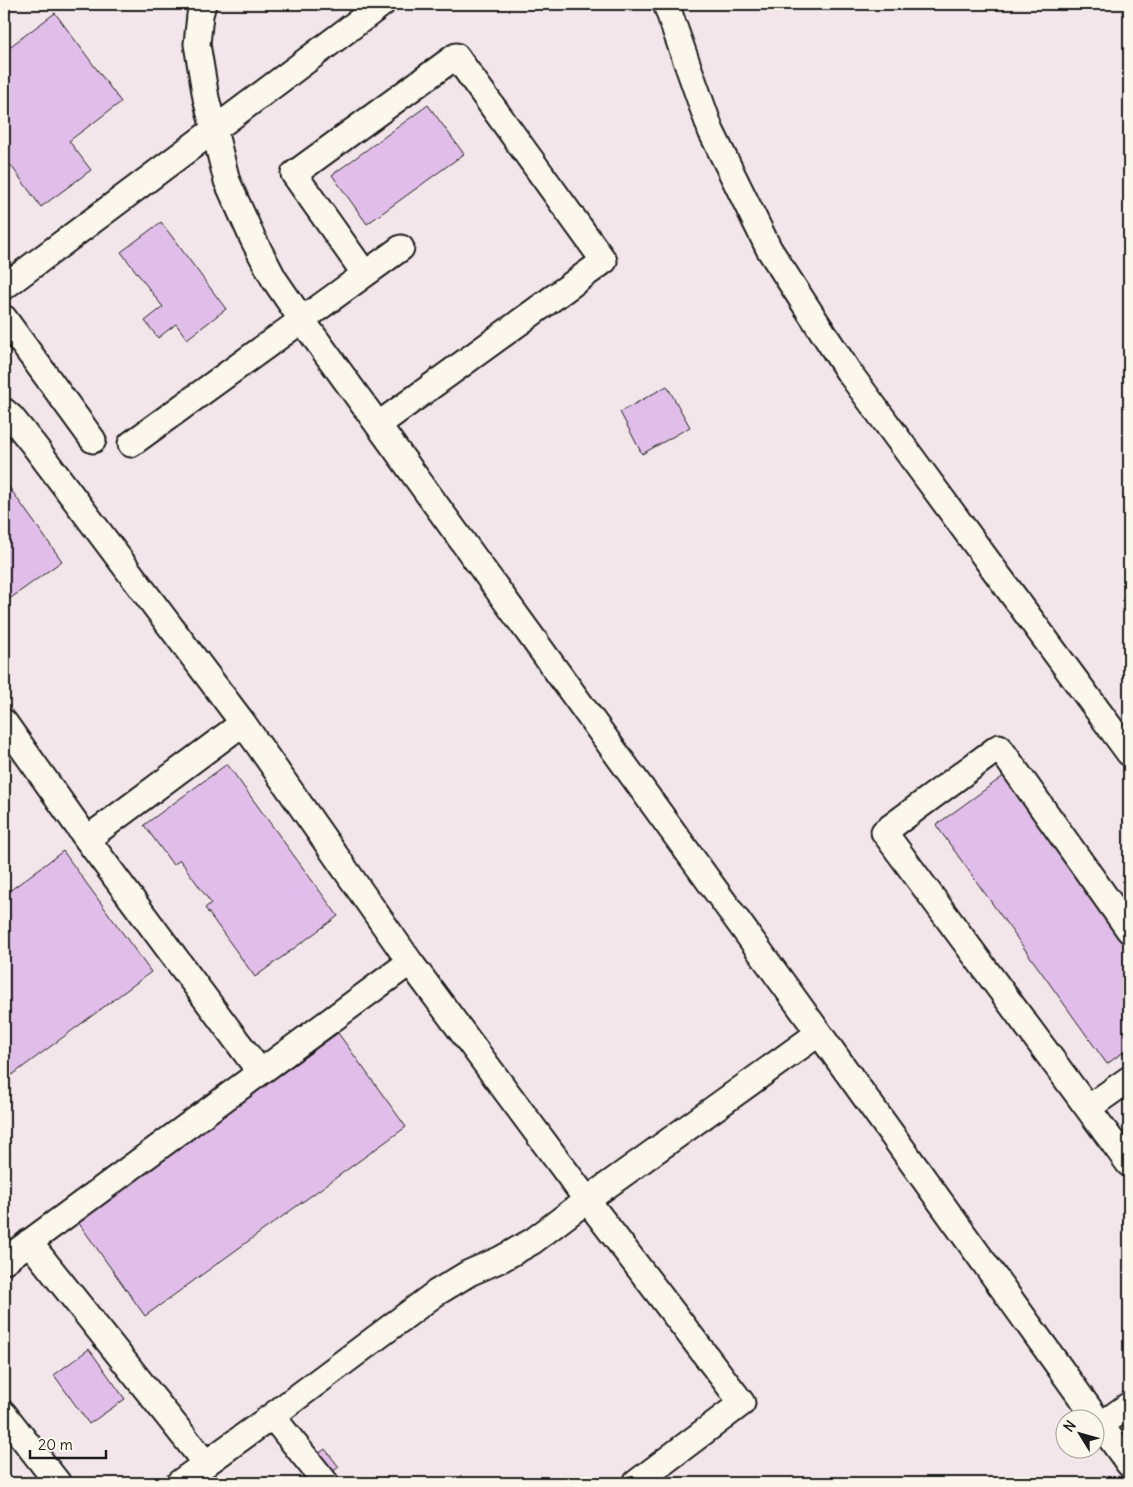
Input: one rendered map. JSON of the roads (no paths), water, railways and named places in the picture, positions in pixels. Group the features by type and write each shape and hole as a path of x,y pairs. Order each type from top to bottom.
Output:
{"lane":[{"path":"203,4 197,44 206,98 227,181 253,239 274,279 1090,1410"},
{"path":"4,287 382,4"},
{"path":"666,4 711,131 769,249 848,371 1129,753"},
{"path":"366,274 294,174 456,56 604,261 378,425"},
{"path":"131,444 401,248"},
{"path":"4,318 93,440"},
{"path":"4,411 33,444 243,723 410,962 742,1403 636,1483"},
{"path":"4,722 87,839 260,1072"},
{"path":"87,839 243,723"},
{"path":"1129,930 999,747 884,832 1129,1164"},
{"path":"4,1261 410,962"},
{"path":"179,1483 436,1293 469,1273 501,1259 533,1241 819,1033"},
{"path":"1088,1108 1129,1079"},
{"path":"29,1242 206,1464"},
{"path":"1106,1421 1129,1405"},
{"path":"4,1414 58,1483"},
{"path":"272,1416 326,1483"},
{"path":"1106,1432 1129,1464"}]}
